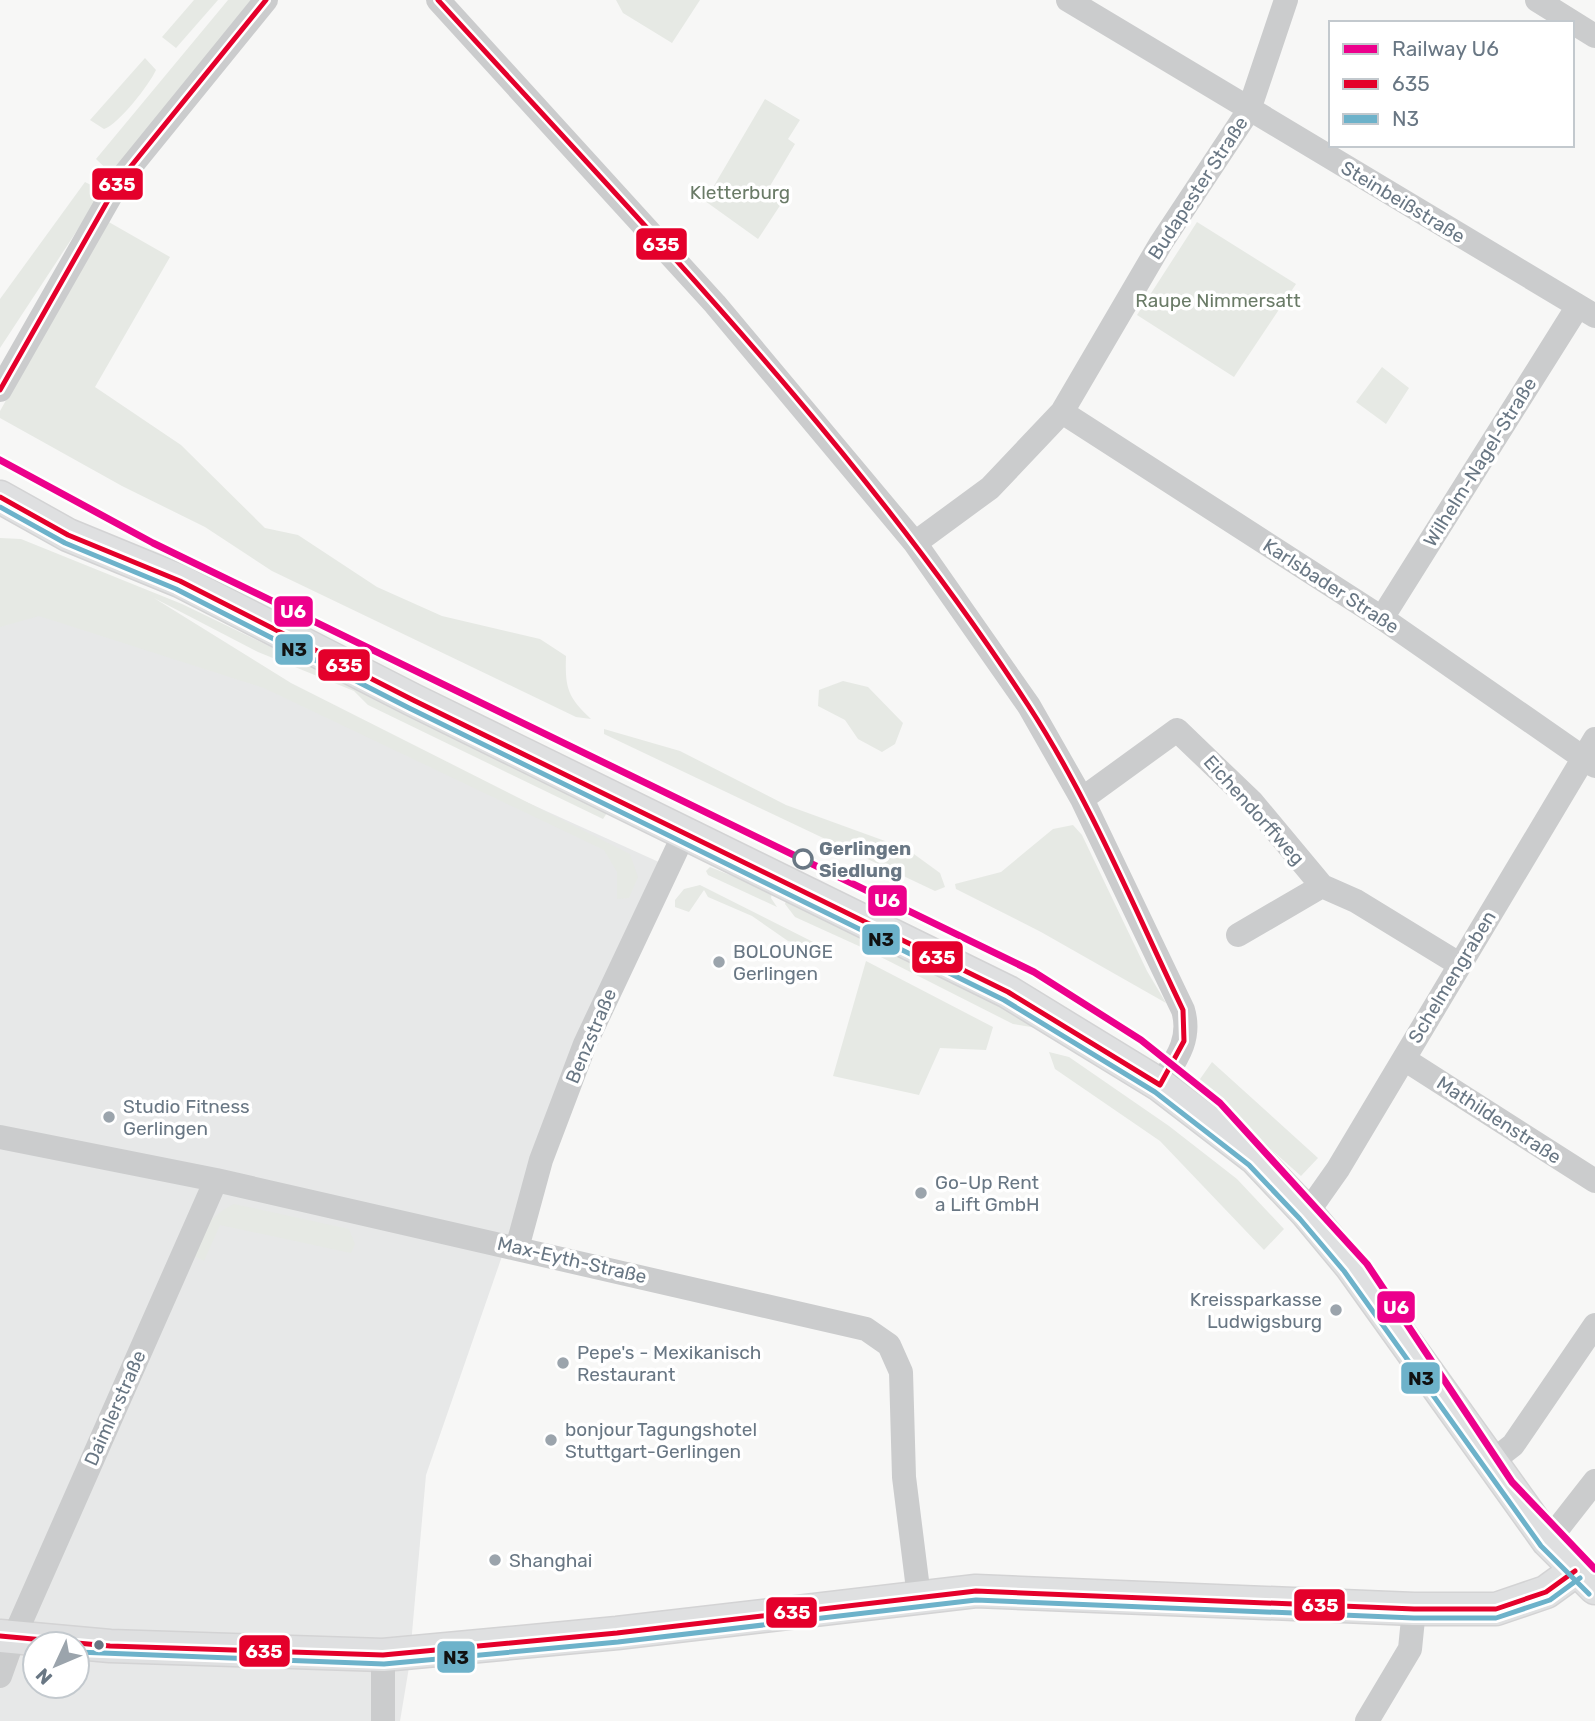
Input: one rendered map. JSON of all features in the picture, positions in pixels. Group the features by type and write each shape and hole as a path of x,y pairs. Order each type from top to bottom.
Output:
{"main road":[{"path":"0,497 68,535 180,581 413,700 1007,992 1160,1086 1255,1158 1307,1213 1351,1266 1548,1541 1585,1580 1496,1609 1414,1609 976,1591 617,1633 383,1655 110,1646 7,1637"}],"street":[{"path":"0,390 120,181 266,0"},
{"path":"438,0 573,145 715,304 915,543 1029,706 1082,799 1188,1026 1186,1038 1160,1086"},
{"name":"Steinbeißstraße","path":"1068,0 1587,311"},
{"name":"Budapester Straße","path":"915,543 990,488 1062,412 1161,243 1248,110 1286,0"},
{"path":"1537,0 1571,21"},
{"path":"1574,23 1595,36"},
{"name":"Wilhelm-Nagel-Straße","path":"1382,618 1587,311"},
{"name":"Karlsbader Straße","path":"1062,412 1591,755"},
{"name":"Eichendorffweg","path":"1082,799 1177,730 1252,802 1322,886 1356,901 1460,964"},
{"name":"Schelmengraben","path":"1307,1213 1591,755"},
{"name":"Benzstraße","path":"517,1248 541,1160 585,1044 685,832"},
{"name":"Eichendorffweg","path":"1238,935 1322,886"},
{"name":"Mathildenstraße","path":"1404,1059 1593,1176"},
{"name":"Max-Eyth-Straße","path":"0,1137 216,1180 866,1329 889,1345 901,1372 904,1477 919,1597"},
{"name":"Daimlerstraße","path":"0,1676 7,1637 216,1180"},
{"path":"1490,1463 1513,1445 1595,1325"},
{"path":"1548,1541 1595,1481"},
{"path":"1367,1721 1410,1649 1414,1609"},
{"path":"383,1655 383,1721"}],"shaded area":[{"path":"0,564 661,863 574,1049 426,1475 409,1667 400,1721 0,1721"}],"green space":[{"path":"194,0 218,0 176,48 162,37"},
{"path":"228,0 266,0 119,181 96,159"},
{"path":"616,0 700,0 672,43 623,13"},
{"path":"145,58 156,70 125,112 104,129 90,120"},
{"name":"Kletterburg","path":"765,99 800,120 788,139 795,144 767,191 783,201 758,239 705,201"},
{"path":"85,182 103,191 0,348 0,299"},
{"path":"107,221 170,257 95,387 181,445 265,528 298,535 377,587 442,616 540,639 566,656 569,691 591,719 576,717 272,571 205,527 122,486 0,418 0,411"},
{"name":"Raupe Nimmersatt","path":"1197,222 1296,284 1234,377 1137,315"},
{"path":"1382,367 1409,388 1386,424 1356,402"},
{"path":"0,538 21,539 182,604 609,810 603,819 368,705 354,691 258,652 154,598 291,683 630,854 638,877 629,898 617,899 617,872 604,850 264,688 39,616 0,627"},
{"path":"843,681 868,687 903,723 895,744 882,752 858,739 845,720 818,706 819,690"},
{"path":"604,729 680,751 786,805 907,849 940,873 945,887 935,891 604,734"},
{"path":"1073,825 1082,835 1147,971 1166,1003 1041,932 956,889 955,884 1001,872 1053,829"},
{"path":"710,867 772,892 771,898 777,907 708,875 706,871"},
{"path":"700,885 831,951 788,941 752,916 708,897 704,890 689,912 675,907 675,900 684,889"},
{"path":"787,898 1039,1025 1037,1028 1013,1024 861,947 795,917 785,904"},
{"path":"866,961 993,1027 986,1050 940,1048 919,1095 833,1076"},
{"path":"1049,1052 1069,1057 1169,1126 1237,1179 1284,1229 1264,1250 1160,1141 1055,1069"},
{"path":"1212,1062 1318,1158 1301,1176 1256,1136 1193,1089"},
{"path":"234,1204 349,1229 355,1244 351,1253 220,1225 204,1261 192,1255 207,1225"}],"rail line":[{"name":"U6","path":"0,460 153,543 1034,972 1141,1040 1220,1103 1367,1264 1512,1482 1595,1569"}],"transit line":[{"name":"635","path":"0,390 119,181 266,0"},
{"name":"635","path":"0,497 68,535 180,581 413,700 1008,992 1160,1085 1184,1041 1183,1010 1091,816 1028,705 895,518 822,429 671,254 438,0"},
{"name":"N3","path":"0,507 65,543 176,589 409,708 1004,1000 1155,1092 1249,1165 1300,1219 1344,1271 1541,1546 1589,1594"},
{"name":"635","path":"0,1636 110,1646 383,1655 617,1633 976,1591 1414,1609 1496,1609 1546,1592 1575,1571"},
{"name":"N3","path":"91,1653 384,1664 618,1642 976,1600 1414,1618 1496,1618 1550,1600 1580,1578"}],"place":[{"name":"Gerlingen Siedlung","path":"803,859"},
{"name":"BOLOUNGE Gerlingen","path":"719,962"},
{"name":"Studio Fitness Gerlingen","path":"109,1117"},
{"name":"Go-Up Rent a Lift GmbH","path":"921,1193"},
{"name":"Kreissparkasse Ludwigsburg","path":"1336,1310"},
{"name":"Pepe's - Mexikanisch Restaurant","path":"563,1363"},
{"name":"bonjour Tagungshotel Stuttgart-Gerlingen","path":"551,1440"},
{"name":"Shanghai","path":"495,1560"}]}
